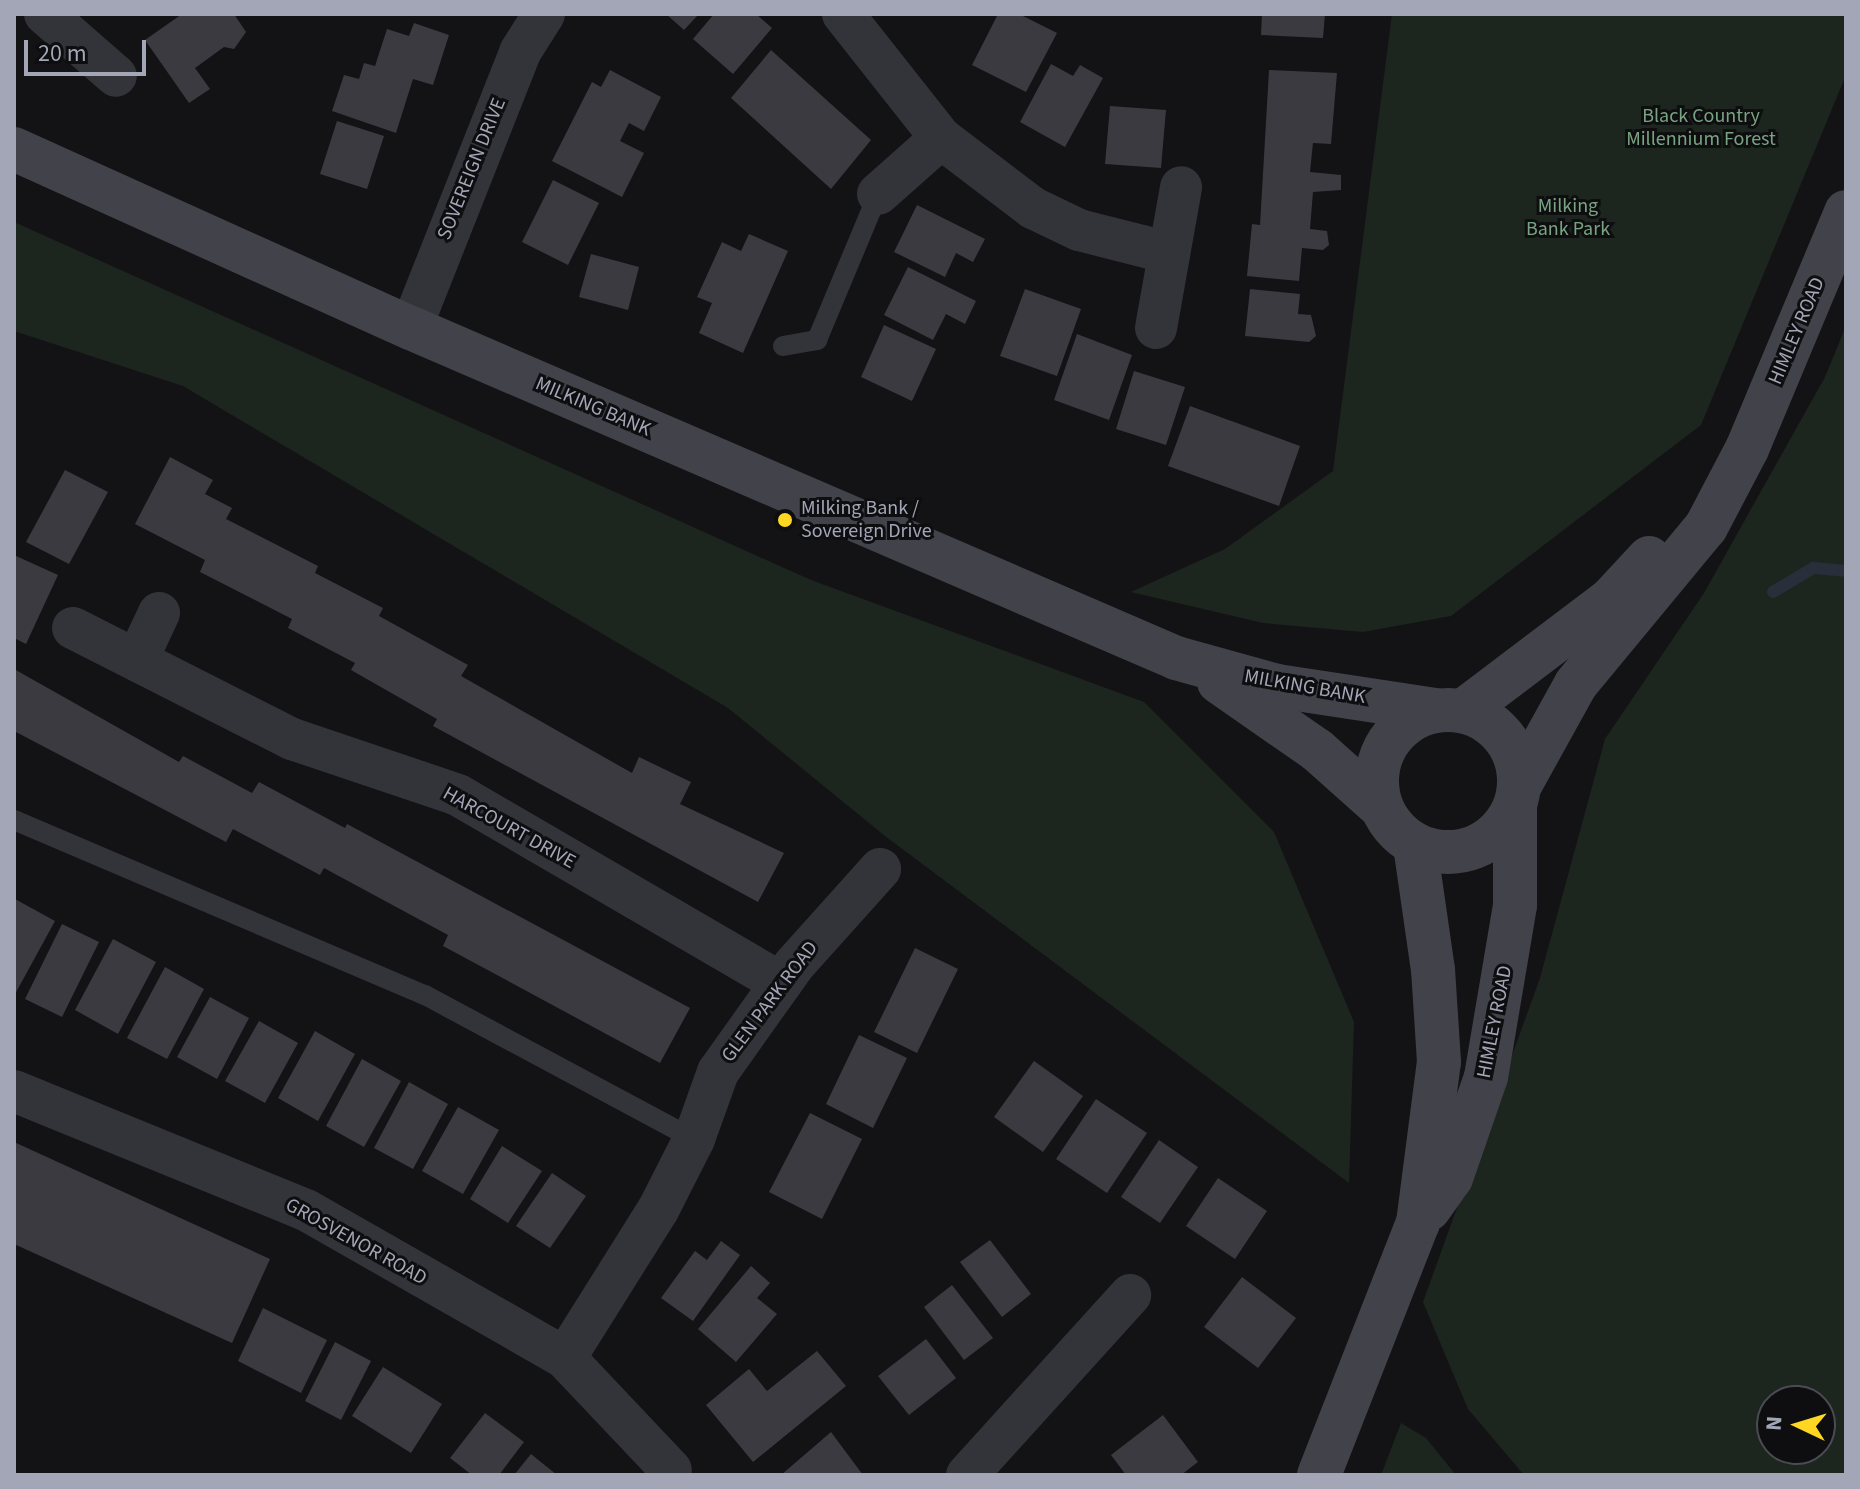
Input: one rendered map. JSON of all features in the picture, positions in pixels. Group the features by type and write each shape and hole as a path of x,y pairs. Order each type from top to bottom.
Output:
{"main road":[{"name":"MILKING BANK","path":"14,149 411,328 1176,658 1238,692 1317,750 1381,807"},
{"name":"HIMLEY ROAD","path":"1418,1223 1451,1178 1486,1077 1515,905 1518,796 1576,684 1706,527 1747,449 1846,212"},
{"name":"HIMLEY ROAD","path":"1449,710 1611,599 1747,449"},
{"name":"MILKING BANK","path":"1176,658 1277,686 1449,710"},
{"path":"1449,710 1490,723 1508,741 1518,796 1503,828 1466,851 1436,852 1415,845 1396,830 1381,807 1376,782 1384,749 1412,719 1449,710"},
{"name":"HIMLEY ROAD","path":"1319,1475 1418,1223 1439,1062 1433,970 1415,845"}],"street":[{"name":"SOVEREIGN DRIVE","path":"411,328 520,52 544,14"},
{"path":"843,14 941,138 1033,208 1079,230 1169,253"},
{"path":"72,22 116,76"},
{"path":"878,194 941,138"},
{"path":"1156,328 1181,187"},
{"path":"137,660 159,613"},
{"name":"HARCOURT DRIVE","path":"73,628 292,739 458,795 781,983"},
{"name":"GLEN PARK ROAD","path":"578,1372 694,1139 718,1072 781,983 880,869"},
{"name":"GROSVENOR ROAD","path":"14,1091 306,1210 578,1372 671,1470"},
{"path":"967,1475 1130,1295"}],"lane":[{"path":"783,346 817,340 878,194"},
{"path":"14,820 425,995 694,1139"}],"green space":[{"name":"Milking Bank Park","path":"1392,14 1846,14 1846,75 1701,425 1451,616 1363,632 1263,623 1131,592 1225,549 1333,471"},
{"path":"14,222 811,580 1144,702 1274,832 1354,1022 1349,1183 885,836 728,708 183,386 14,331"},
{"path":"1846,326 1846,1475 1524,1475 1468,1409 1423,1302 1540,978 1605,739 1704,593 1825,377"},
{"path":"1401,1423 1426,1438 1456,1475 1381,1475"}],"building":[{"path":"182,14 234,14 246,32 234,49 224,47 195,68 210,89 189,103 145,40"},
{"path":"666,14 699,14 684,30"},
{"path":"714,14 756,14 772,28 733,74 693,39"},
{"path":"998,14 1019,14 1057,33 1026,92 972,65"},
{"path":"1262,14 1325,14 1323,38 1261,35"},
{"path":"414,23 449,35 433,85 413,79 396,133 332,111 344,75 359,79 364,63 375,66 387,29 409,36"},
{"path":"771,50 871,140 831,189 731,98"},
{"path":"1051,64 1073,76 1080,65 1103,78 1065,147 1020,122"},
{"path":"610,70 661,97 644,131 629,123 620,141 644,153 622,197 552,161 592,82 601,87"},
{"path":"1269,70 1337,73 1331,144 1313,143 1310,172 1341,175 1341,190 1313,192 1310,229 1327,231 1329,245 1323,250 1302,248 1299,281 1247,276 1252,224 1260,225"},
{"path":"1110,106 1166,110 1161,168 1105,164"},
{"path":"337,121 384,136 367,189 320,174"},
{"path":"553,180 599,203 568,265 522,242"},
{"path":"917,205 985,239 973,262 956,253 945,277 894,252"},
{"path":"749,234 788,251 743,353 699,333 712,303 697,297 722,242 741,251"},
{"path":"591,254 639,267 628,310 579,297"},
{"path":"908,267 976,301 965,324 946,314 933,340 884,315"},
{"path":"1025,289 1081,309 1057,376 1000,356"},
{"path":"1250,289 1300,294 1298,314 1311,315 1316,336 1309,342 1245,336"},
{"path":"884,325 936,349 912,401 861,377"},
{"path":"1077,334 1132,355 1109,420 1054,400"},
{"path":"1134,371 1185,387 1166,445 1116,429"},
{"path":"1190,406 1300,446 1279,506 1168,466"},
{"path":"170,457 213,480 205,494 232,508 226,519 318,566 315,573 383,608 379,616 468,665 461,676 632,773 639,757 691,782 680,804 784,853 758,902 433,726 437,719 351,670 355,663 288,628 292,619 200,572 205,560 135,524"},
{"path":"65,470 108,492 69,564 26,542"},
{"path":"14,555 58,575 26,644 14,638"},
{"path":"14,669 179,762 183,756 252,793 259,782 345,828 347,824 690,1008 660,1063 443,946 448,935 324,868 320,875 233,829 226,842 14,731"},
{"path":"15,899 55,921 14,996 14,902"},
{"path":"62,924 99,942 62,1017 25,999"},
{"path":"113,939 156,962 118,1034 75,1010"},
{"path":"915,948 958,969 917,1053 874,1032"},
{"path":"165,967 204,989 167,1059 127,1038"},
{"path":"210,997 249,1018 217,1079 177,1057"},
{"path":"259,1021 298,1043 265,1103 225,1081"},
{"path":"315,1031 355,1054 318,1121 278,1098"},
{"path":"859,1035 907,1058 873,1128 826,1104"},
{"path":"362,1059 401,1081 364,1147 326,1126"},
{"path":"1034,1061 1083,1096 1043,1152 994,1117"},
{"path":"409,1082 448,1104 413,1169 374,1148"},
{"path":"1096,1099 1147,1133 1107,1193 1056,1159"},
{"path":"458,1107 499,1130 463,1194 422,1171"},
{"path":"810,1113 862,1139 822,1219 769,1192"},
{"path":"1159,1140 1198,1167 1160,1223 1121,1197"},
{"path":"14,1142 270,1259 232,1343 14,1244"},
{"path":"502,1146 542,1171 508,1223 470,1199"},
{"path":"552,1173 586,1196 550,1248 516,1226"},
{"path":"1218,1178 1267,1211 1235,1259 1186,1226"},
{"path":"990,1240 1031,1294 1002,1317 960,1262"},
{"path":"721,1241 740,1255 693,1321 661,1298 695,1251 707,1260"},
{"path":"751,1266 770,1283 757,1298 777,1314 736,1362 698,1329"},
{"path":"1242,1277 1296,1318 1258,1368 1204,1327"},
{"path":"952,1285 993,1338 964,1360 924,1307"},
{"path":"263,1308 327,1340 301,1393 238,1361"},
{"path":"926,1339 956,1378 909,1415 878,1376"},
{"path":"335,1342 371,1361 341,1420 305,1401"},
{"path":"817,1351 846,1386 753,1462 706,1405 749,1369 767,1391"},
{"path":"383,1367 442,1404 411,1453 352,1416"},
{"path":"485,1413 524,1442 499,1475 472,1475 450,1458"},
{"path":"1163,1415 1198,1462 1181,1475 1126,1475 1111,1455"},
{"path":"831,1432 863,1475 781,1475"},
{"path":"531,1454 557,1475 514,1475"}],"waterway":[{"path":"1773,592 1813,568 1846,571"}],"place":[{"name":"Milking Bank / Sovereign Drive","path":"785,520"}],"park label":[{"name":"Black Country Millennium Forest","path":"1701,128"}]}
